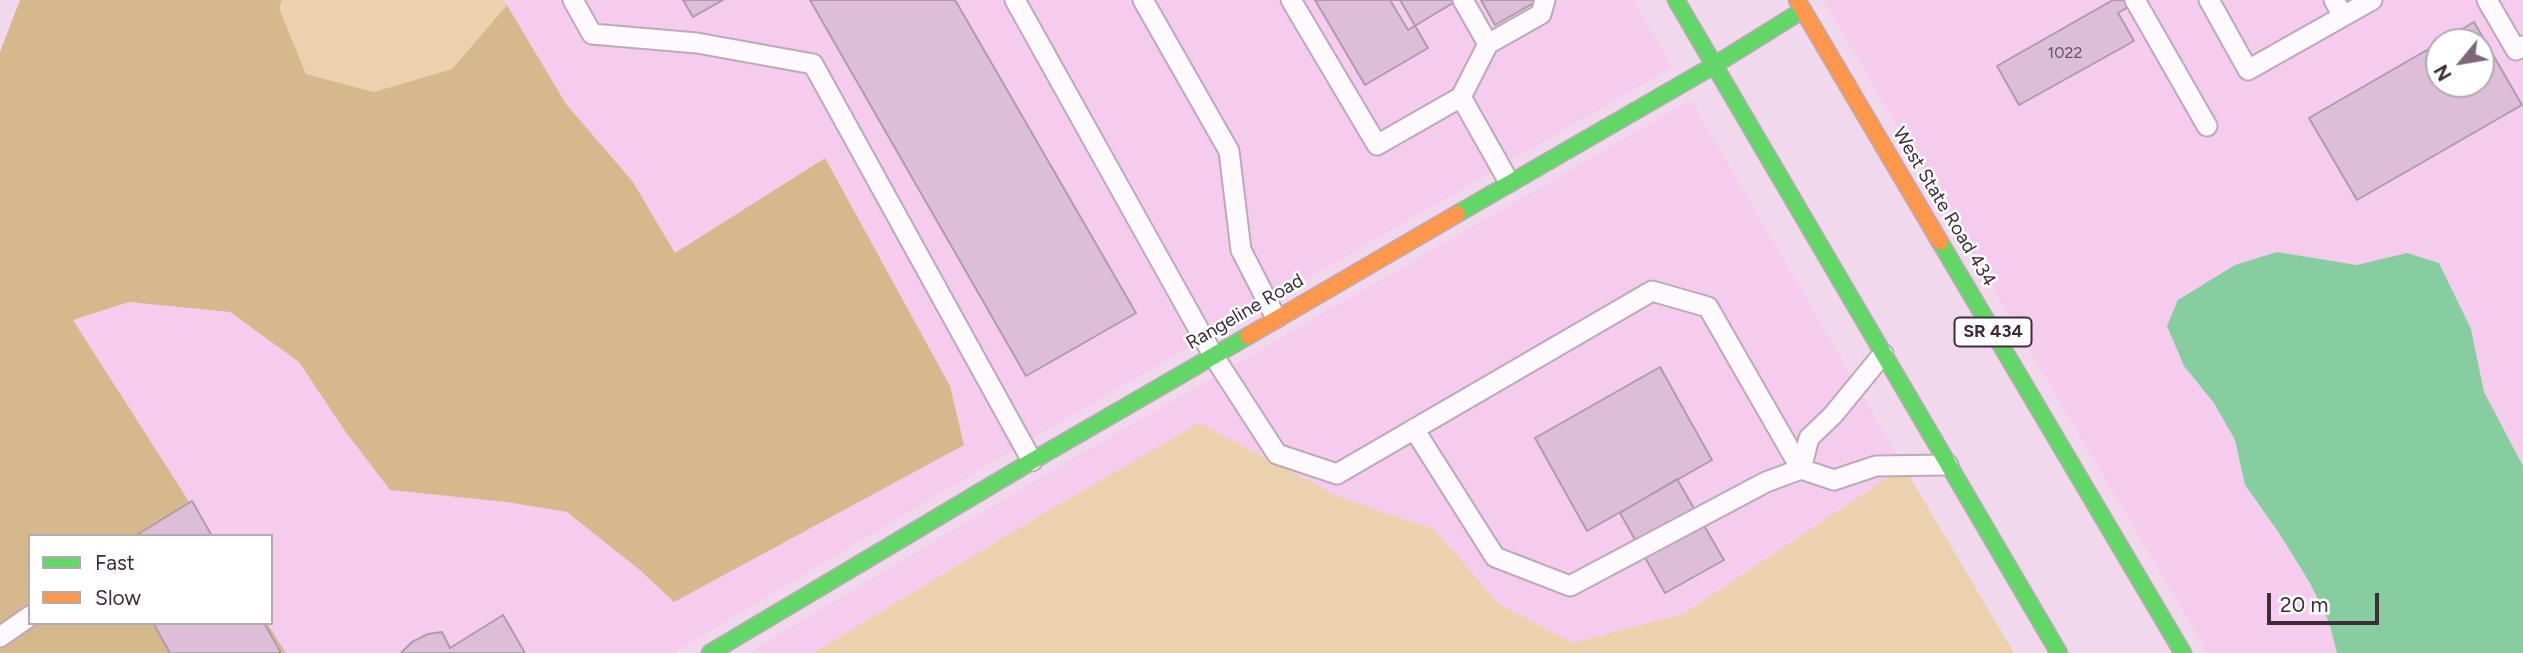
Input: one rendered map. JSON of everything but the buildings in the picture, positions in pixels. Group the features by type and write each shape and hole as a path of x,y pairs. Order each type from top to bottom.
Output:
{"main road":[{"path":"1675,0 2059,653"},
{"name":"Rangeline Road","path":"710,653 1276,318 1713,66 1800,5"},
{"name":"West State Road 434","path":"1800,5 2183,653"}],"lane":[{"path":"573,0 592,34 697,43 813,64 1032,461"},
{"path":"1015,0 1213,355 1278,454 1337,474 1652,291 1708,307 1801,469"},
{"path":"1143,0 1229,151 1241,250 1276,318"},
{"path":"1291,0 1377,145 1461,97 1488,44 1541,15 1545,0"},
{"path":"1463,0 1488,44"},
{"path":"1800,5 1821,0"},
{"path":"2135,0 2207,126"},
{"path":"2209,0 2248,70 2338,8 2372,0"},
{"path":"2487,0 2516,50 2523,46"},
{"path":"1461,97 1509,182"},
{"path":"1801,469 1809,438 1833,415 1883,354"},
{"path":"1414,429 1495,557 1570,586 1766,482 1801,469 1834,480 1877,466 1948,465"},
{"path":"0,637 28,617"}],"shaded area":[{"path":"20,0 282,0 279,8 306,74 374,92 452,69 507,5 566,104 633,182 675,253 825,158 950,386 964,445 674,602 641,571 567,512 506,502 390,490 345,431 299,362 230,312 129,302 73,320 210,534 28,534 28,625 268,625 286,653 0,653 0,52"},
{"path":"282,0 504,0 507,5 452,69 374,92 306,74 279,8"},
{"path":"504,0 1634,0 1672,67 1036,436 673,653 286,653 268,625 273,625 273,534 210,534 73,320 129,302 230,312 299,362 345,431 390,490 506,502 567,512 674,601 825,158 675,253 633,182 566,104"},
{"path":"1823,0 2523,0 2523,466 2484,392 2471,329 2407,254 2357,265 2277,252 2184,366 2214,403 2235,440 2245,486 2310,583 2329,622 2337,653 2208,653"},
{"path":"1691,100 1904,467 1683,614 1573,643 1500,605 1433,529 1339,497 1199,424 1031,521 813,653 748,653 1055,469"},
{"path":"2277,252 2357,265 2407,253 2439,263 2471,329 2484,392 2523,466 2523,653 2337,653 2329,622 2310,583 2245,485 2235,440 2214,403 2184,366 2167,326 2178,300 2235,265"},
{"path":"1199,423 1339,497 1433,529 1500,605 1573,643 1683,614 1904,467 2014,653 813,653"}],"traffic: fast":[{"path":"1676,0 2059,653"},
{"path":"1457,214 1713,66 1803,10"},
{"path":"1940,242 2183,653"},
{"path":"710,653 1248,336"}],"traffic: slow":[{"path":"1797,0 1940,242"},
{"path":"1248,336 1457,214"}]}
